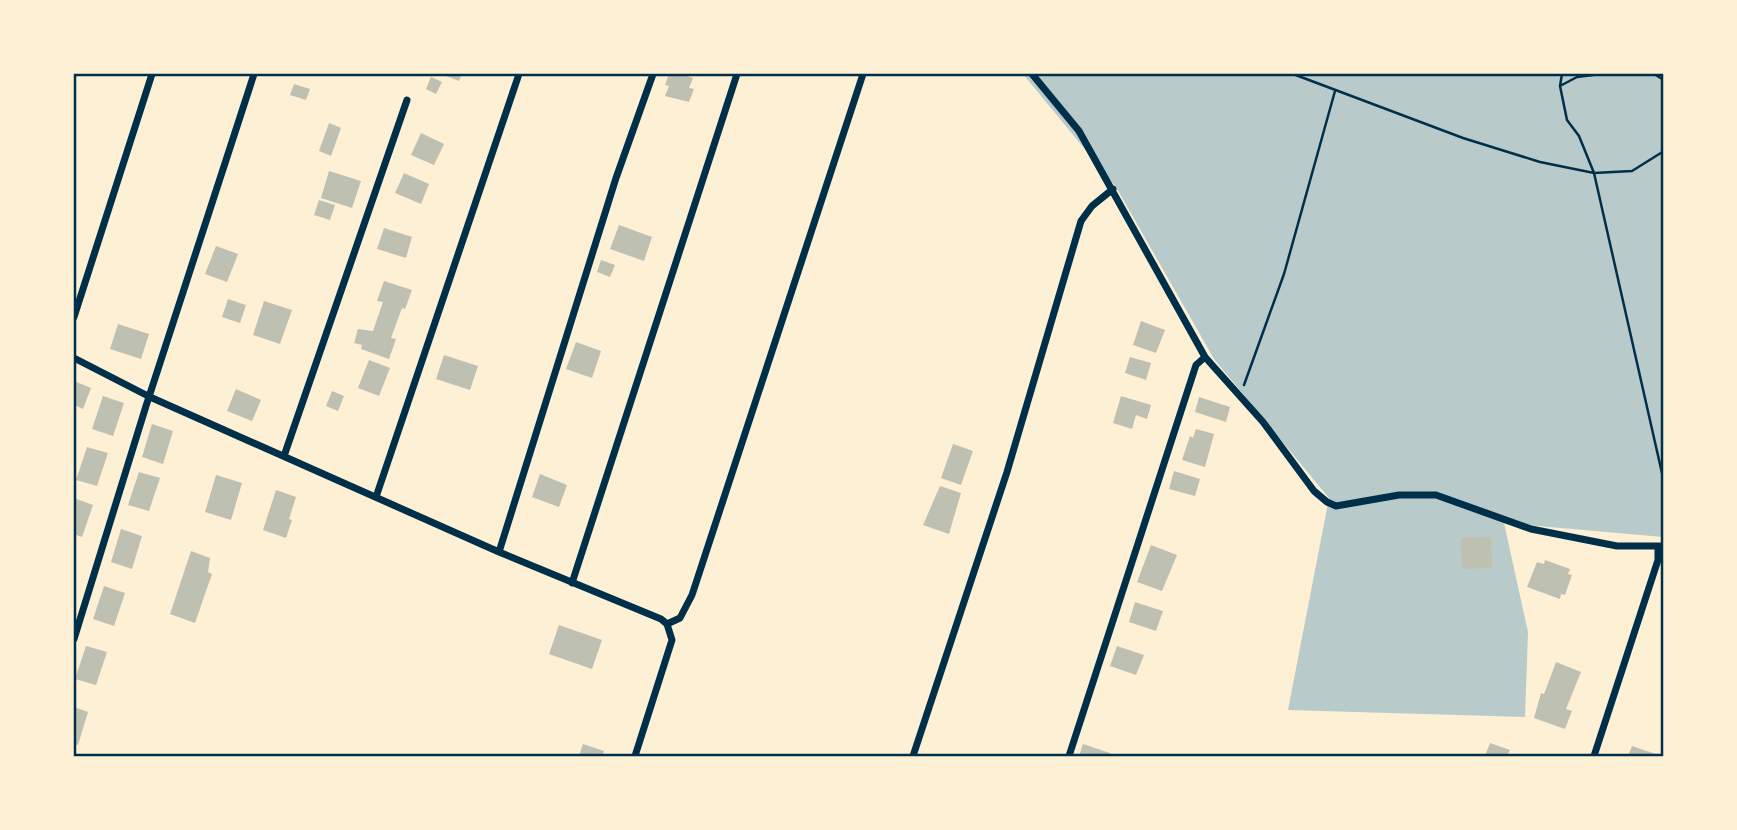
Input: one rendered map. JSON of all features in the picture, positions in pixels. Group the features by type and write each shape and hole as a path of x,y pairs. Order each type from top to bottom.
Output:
{"street":[{"path":"74,317 152,74"},
{"path":"74,639 254,74"},
{"path":"376,497 519,74"},
{"path":"499,552 616,178 653,74"},
{"path":"572,583 737,74"},
{"path":"667,624 680,618 692,595 863,74"},
{"path":"1032,74 1079,131 1205,357 1241,395 1307,482 1331,505 1364,503 1399,495 1436,495 1531,529 1618,546 1661,546 1594,757"},
{"path":"284,456 407,100"},
{"path":"913,757 1007,472 1081,221 1092,206 1113,189"},
{"path":"1069,757 1196,365 1205,357"},
{"path":"74,358 150,397 499,552 653,615 667,624 672,640 670,652 635,757"}],"path":[{"path":"1293,74 1462,138 1540,162 1594,173 1632,171 1664,151"},
{"path":"1562,74 1560,86 1567,120 1579,136 1594,173 1664,482"},
{"path":"1560,86 1577,77 1601,74"},
{"path":"1654,74 1664,80"},
{"path":"1241,395 1284,274 1335,91"}],"shaded area":[{"path":"1023,74 1663,74 1663,537 1504,523 1528,632 1525,717 1288,710 1329,498 1214,359 1116,187"}],"building":[{"path":"462,74 459,81 446,76"},
{"path":"669,74 693,78 689,88 694,89 689,102 665,96 669,86 665,85"},
{"path":"431,77 442,82 436,94 426,89"},
{"path":"294,84 310,89 306,100 290,95"},
{"path":"329,123 341,128 331,156 319,151"},
{"path":"421,133 444,144 434,165 411,155"},
{"path":"329,171 361,181 352,208 321,198"},
{"path":"404,173 429,184 421,204 395,193"},
{"path":"319,200 335,205 330,220 314,215"},
{"path":"619,225 652,237 644,261 610,249"},
{"path":"384,228 412,237 406,258 377,249"},
{"path":"216,246 238,254 227,282 205,274"},
{"path":"601,260 615,265 610,277 597,272"},
{"path":"384,281 412,290 391,338 396,339 389,359 361,349 362,345 354,343 358,329 373,331 383,302 377,301"},
{"path":"228,299 246,305 240,323 222,317"},
{"path":"264,301 292,310 280,344 253,335"},
{"path":"1141,321 1165,330 1156,353 1133,345"},
{"path":"118,324 149,334 141,359 110,349"},
{"path":"576,342 601,351 592,378 566,369"},
{"path":"444,355 478,366 470,390 436,379"},
{"path":"1130,357 1151,363 1146,380 1125,373"},
{"path":"369,360 390,368 379,396 358,388"},
{"path":"74,381 91,388 83,409 74,405"},
{"path":"236,389 261,400 252,421 227,411"},
{"path":"332,391 344,396 338,411 326,406"},
{"path":"103,396 124,403 113,436 92,429"},
{"path":"1121,396 1151,405 1147,419 1136,415 1132,429 1113,423"},
{"path":"1199,397 1230,407 1226,422 1195,412"},
{"path":"152,424 173,431 163,464 142,457"},
{"path":"1196,429 1214,434 1205,467 1182,460 1190,436 1193,438"},
{"path":"953,444 973,451 961,485 941,478"},
{"path":"87,447 108,453 97,486 76,480"},
{"path":"1174,471 1200,479 1195,496 1169,489"},
{"path":"139,472 160,478 149,511 128,505"},
{"path":"540,474 567,485 559,507 532,497"},
{"path":"216,475 242,483 231,520 205,512"},
{"path":"940,486 961,493 949,534 923,525"},
{"path":"276,490 296,497 286,538 263,530"},
{"path":"74,498 93,505 82,537 74,534"},
{"path":"121,529 142,536 132,569 111,562"},
{"path":"1491,537 1492,568 1462,569 1461,538"},
{"path":"1151,545 1177,555 1162,591 1137,582"},
{"path":"191,551 210,558 208,572 212,574 195,623 170,614"},
{"path":"1545,560 1570,569 1568,574 1572,575 1565,595 1561,594 1560,599 1527,587 1537,562 1544,564"},
{"path":"104,586 125,593 114,626 93,619"},
{"path":"1135,602 1163,611 1156,631 1129,622"},
{"path":"559,625 602,640 592,669 549,654"},
{"path":"86,646 107,652 96,685 75,679"},
{"path":"1117,646 1144,655 1136,675 1110,666"},
{"path":"1556,662 1581,672 1566,709 1572,711 1565,729 1534,718 1541,693 1544,694"},
{"path":"74,707 88,712 78,745 74,744"},
{"path":"1490,743 1510,750 1507,756 1485,756"},
{"path":"583,744 604,751 602,756 579,756"},
{"path":"1083,744 1110,753 1109,756 1079,756"},
{"path":"1632,746 1662,756 1628,756"}]}
